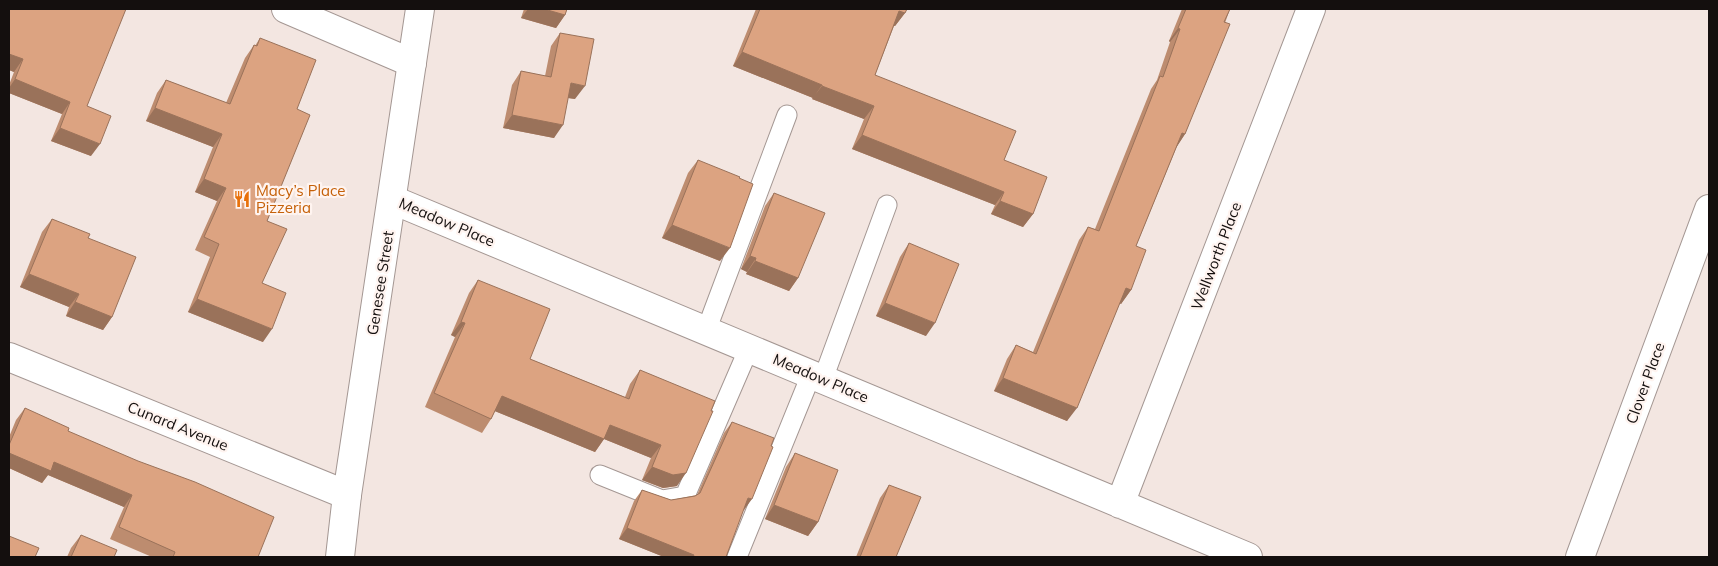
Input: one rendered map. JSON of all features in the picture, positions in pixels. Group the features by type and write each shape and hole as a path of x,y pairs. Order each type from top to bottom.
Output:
{"street":[{"path":"286,9 412,63"},
{"name":"Genesee Street","path":"340,557 347,495 420,9"},
{"name":"Wellworth Place","path":"1120,504 1311,9"},
{"name":"Meadow Place","path":"392,200 1248,557"},
{"name":"Clover Place","path":"1580,557 1709,209"},
{"name":"Cunard Avenue","path":"9,357 347,495"}],"lane":[{"path":"706,331 787,115"},
{"path":"738,557 817,377 887,205"},
{"path":"600,475 662,500 685,496 749,348"}],"building":[{"path":"9,9 126,9 87,106 111,116 100,144 60,128 70,102 15,79 23,59 9,54"},
{"path":"544,9 567,9 565,15"},
{"path":"760,9 907,9 905,13 899,11 875,75 1016,131 1004,160 1047,177 1033,214 1000,201 1004,192 862,135 874,106 742,52"},
{"path":"1186,9 1230,9 1224,22 1230,24 1185,134 1182,133 1136,246 1146,250 1131,290 1126,288 1077,408 1003,378 1016,345 1036,354 1088,227 1099,231 1160,76 1163,77"},
{"path":"560,33 594,39 585,86 571,83 563,125 512,115 521,71 551,77"},
{"path":"260,38 316,60 297,109 310,115 267,221 287,229 262,283 286,293 272,329 197,299 219,244 204,237 226,188 204,179 222,134 155,108 166,80 230,104 254,45 257,46"},
{"path":"698,160 753,184 730,248 672,225"},
{"path":"774,193 825,213 798,278 755,261 756,258 750,256"},
{"path":"52,219 90,234 88,238 136,257 112,317 75,302 79,294 29,274"},
{"path":"909,243 959,264 935,323 885,303"},
{"path":"478,280 550,309 530,359 629,399 640,370 715,401 711,411 713,411 686,473 673,475 652,467 661,445 610,425 604,439 502,396 491,419 434,393 465,323 461,322"},
{"path":"25,408 69,428 68,431 138,461 195,482 274,517 258,557 173,557 175,552 119,527 132,495 54,462 51,471 9,453 9,445"},
{"path":"732,422 774,438 771,446 773,447 752,499 748,498 726,557 693,557 694,555 627,528 642,490 671,500 695,496 700,493"},
{"path":"795,453 838,470 818,522 774,505"},
{"path":"889,485 921,497 896,557 860,557"},
{"path":"81,535 117,550 114,557 71,557"},
{"path":"9,536 39,548 35,557 9,557"}],"place":[{"name":"Macy’s Place Pizzeria","path":"242,199"}]}
